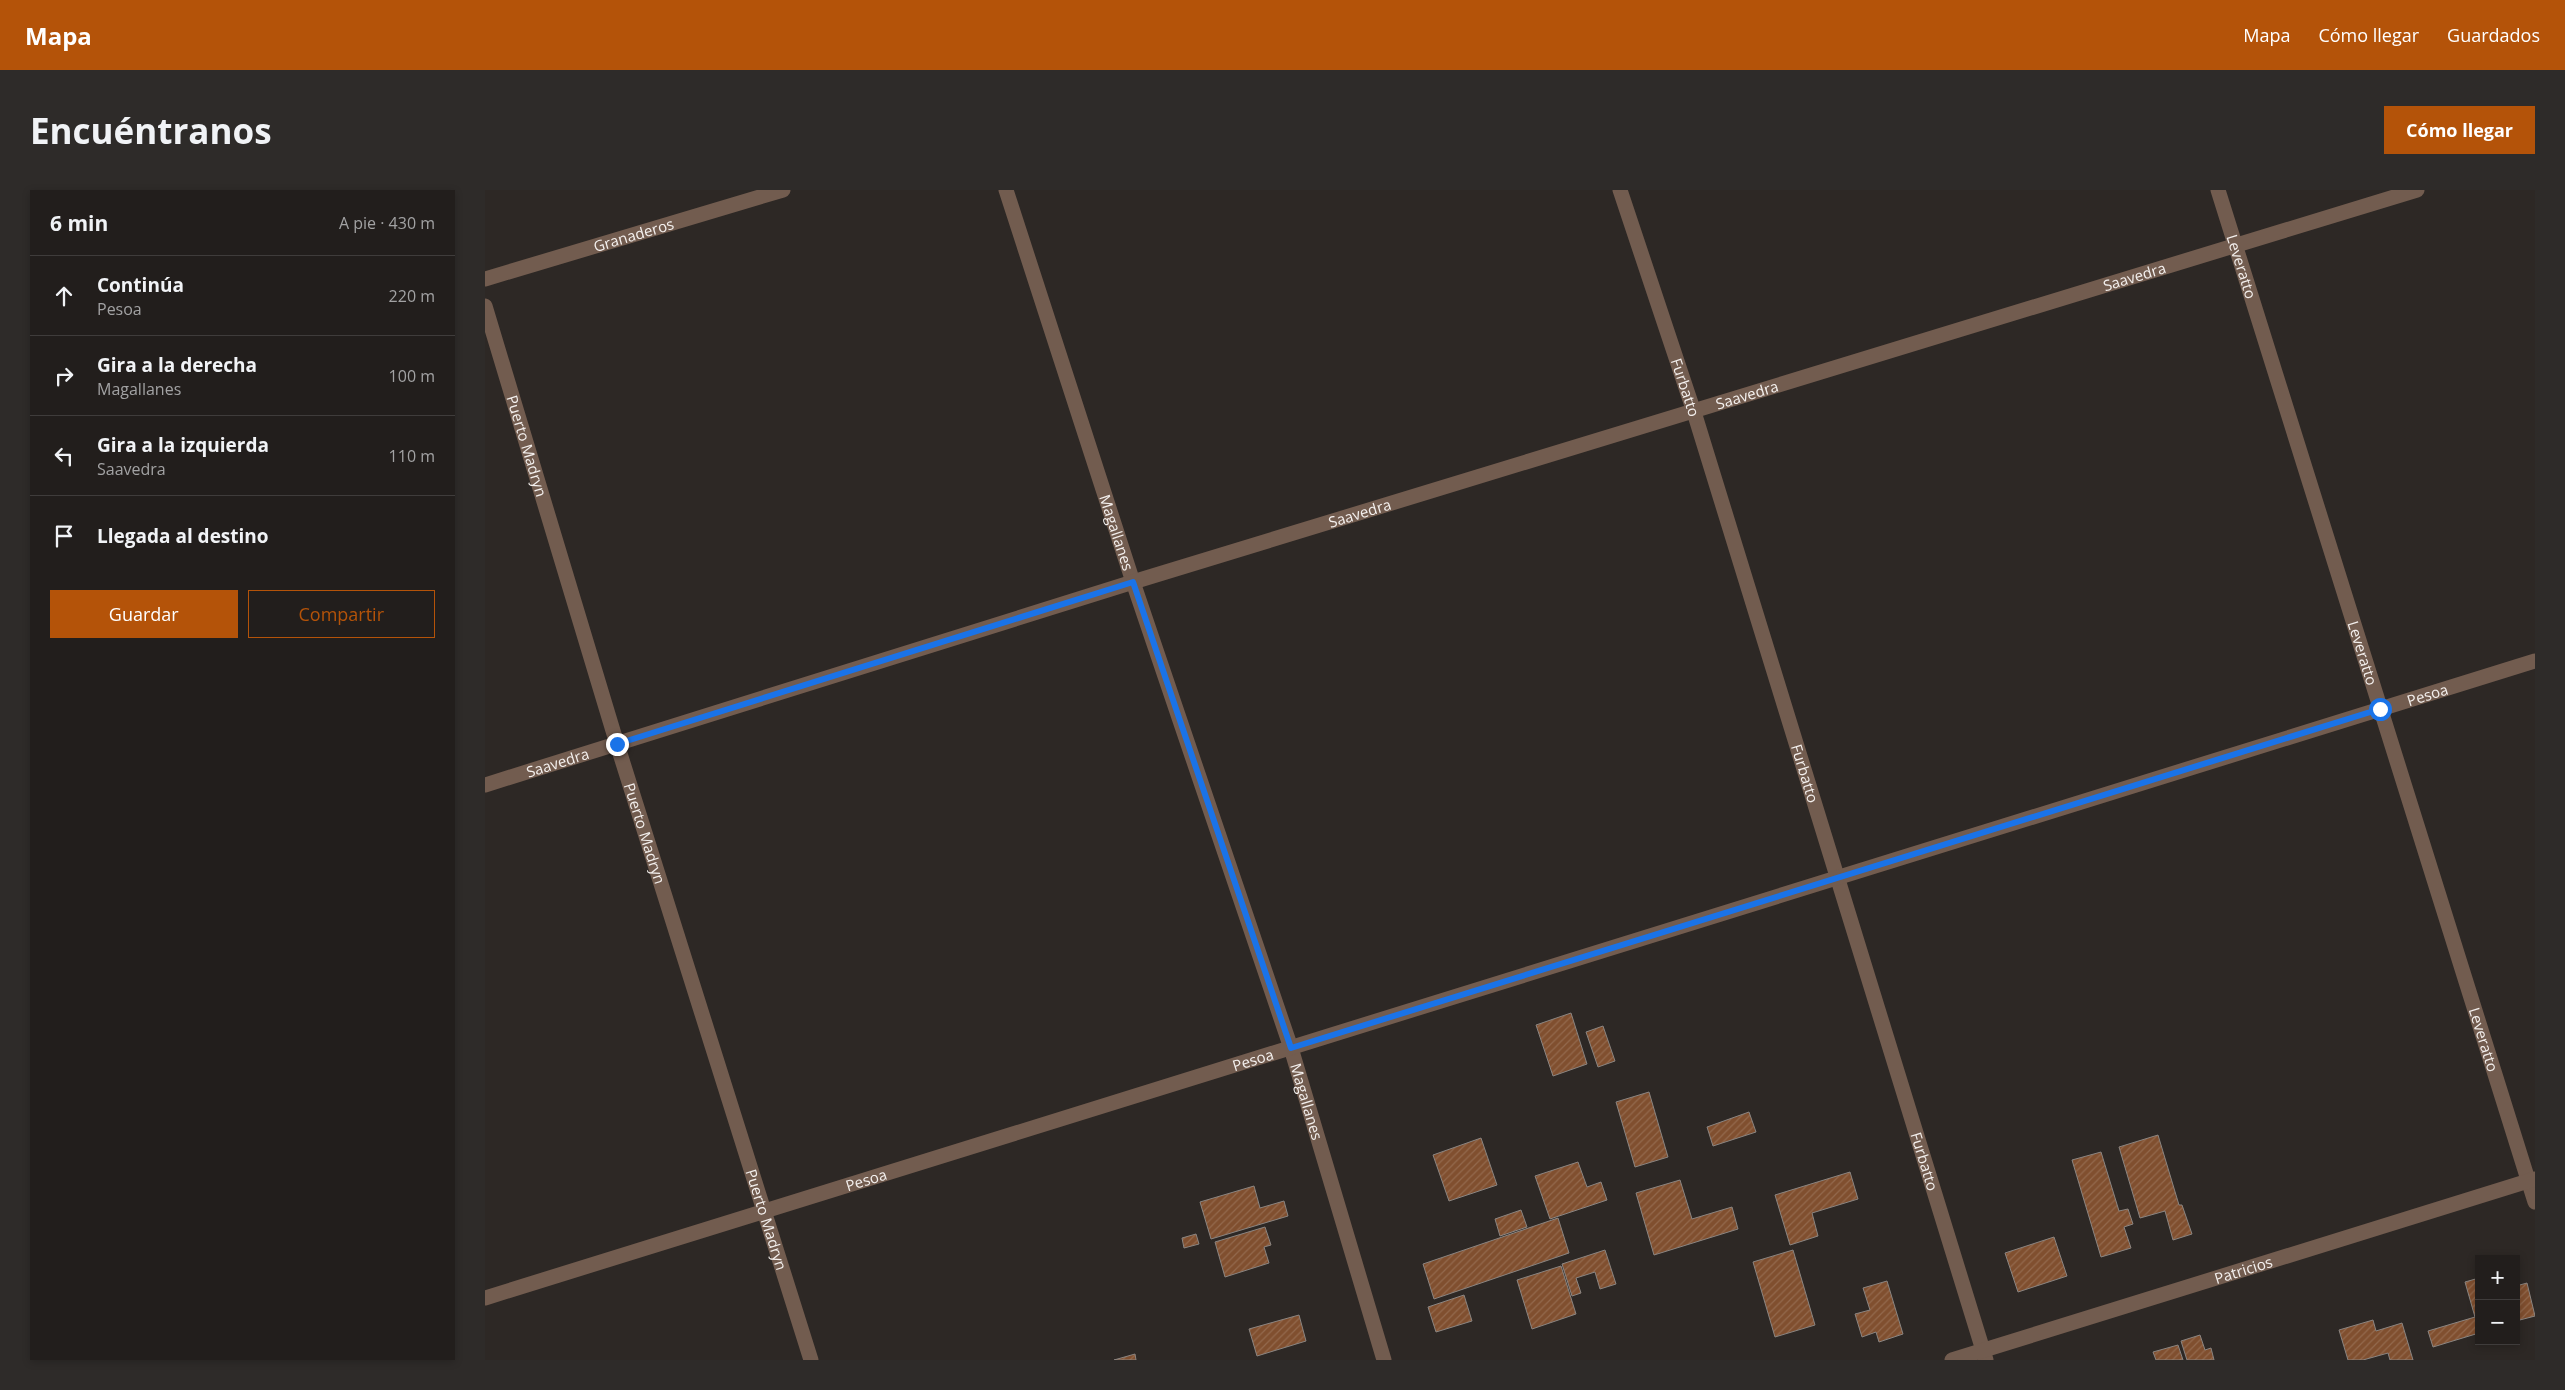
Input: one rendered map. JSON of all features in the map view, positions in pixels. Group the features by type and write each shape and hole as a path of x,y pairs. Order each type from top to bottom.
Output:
{"street":[{"name":"Granaderos","path":"485,279 783,190"},
{"name":"Magallanes","path":"1006,190 1133,582 1291,1048 1384,1360"},
{"name":"Furbatto","path":"1620,190 1694,412 1985,1355"},
{"name":"Leveratto","path":"2217,190 2380,709 2532,1181 2535,1202"},
{"name":"Saavedra","path":"485,785 1133,582 2417,190"},
{"name":"Puerto Madryn","path":"485,306 617,744 811,1360"},
{"name":"Pesoa","path":"485,1298 2535,662"},
{"name":"Patricios","path":"1952,1360 1985,1355 2532,1181"}],"building":[{"path":"1571,1013 1587,1064 1553,1076 1536,1025"},
{"path":"1603,1026 1615,1061 1598,1067 1586,1032"},
{"path":"1649,1092 1668,1157 1635,1167 1616,1102"},
{"path":"1749,1112 1756,1132 1713,1146 1707,1127"},
{"path":"2158,1135 2179,1205 2182,1205 2192,1234 2173,1240 2165,1211 2140,1218 2119,1147"},
{"path":"1481,1138 1497,1185 1449,1201 1433,1155"},
{"path":"2101,1152 2119,1211 2128,1209 2133,1224 2124,1227 2131,1248 2101,1257 2072,1160"},
{"path":"1578,1162 1587,1187 1601,1182 1607,1200 1550,1219 1535,1176"},
{"path":"1850,1172 1858,1199 1812,1213 1818,1236 1790,1245 1775,1195"},
{"path":"1680,1180 1692,1219 1732,1207 1738,1229 1654,1255 1636,1193"},
{"path":"1254,1186 1260,1208 1284,1201 1288,1216 1211,1239 1200,1202"},
{"path":"1521,1210 1527,1227 1500,1236 1495,1219"},
{"path":"1558,1218 1569,1253 1434,1299 1423,1264"},
{"path":"1265,1227 1271,1245 1264,1247 1269,1263 1225,1277 1215,1242"},
{"path":"1196,1234 1199,1244 1184,1248 1182,1238"},
{"path":"2054,1237 2067,1276 2018,1292 2005,1253"},
{"path":"1605,1250 1616,1284 1600,1289 1595,1272 1576,1278 1581,1293 1572,1296 1562,1264"},
{"path":"1793,1250 1815,1325 1775,1337 1753,1262"},
{"path":"1561,1266 1576,1314 1532,1329 1517,1280"},
{"path":"2475,1279 2475,1317 2465,1282"},
{"path":"1887,1281 1903,1334 1879,1342 1876,1332 1862,1337 1855,1314 1870,1310 1863,1288"},
{"path":"2527,1283 2535,1316 2520,1320 2520,1300 2520,1285"},
{"path":"1464,1295 1472,1321 1436,1332 1428,1307"},
{"path":"1299,1315 1306,1341 1257,1356 1249,1329"},
{"path":"2475,1317 2475,1334 2433,1347 2428,1331"},
{"path":"2373,1320 2376,1331 2402,1323 2413,1360 2390,1360 2388,1353 2363,1360 2348,1360 2339,1330"},
{"path":"2200,1335 2205,1350 2211,1348 2214,1360 2187,1360 2181,1341"},
{"path":"2178,1345 2183,1360 2156,1360 2153,1352"},
{"path":"1135,1354 1136,1360 1114,1360"}],"route":[{"path":"617,744 1133,582 1291,1048 2380,709"}]}
